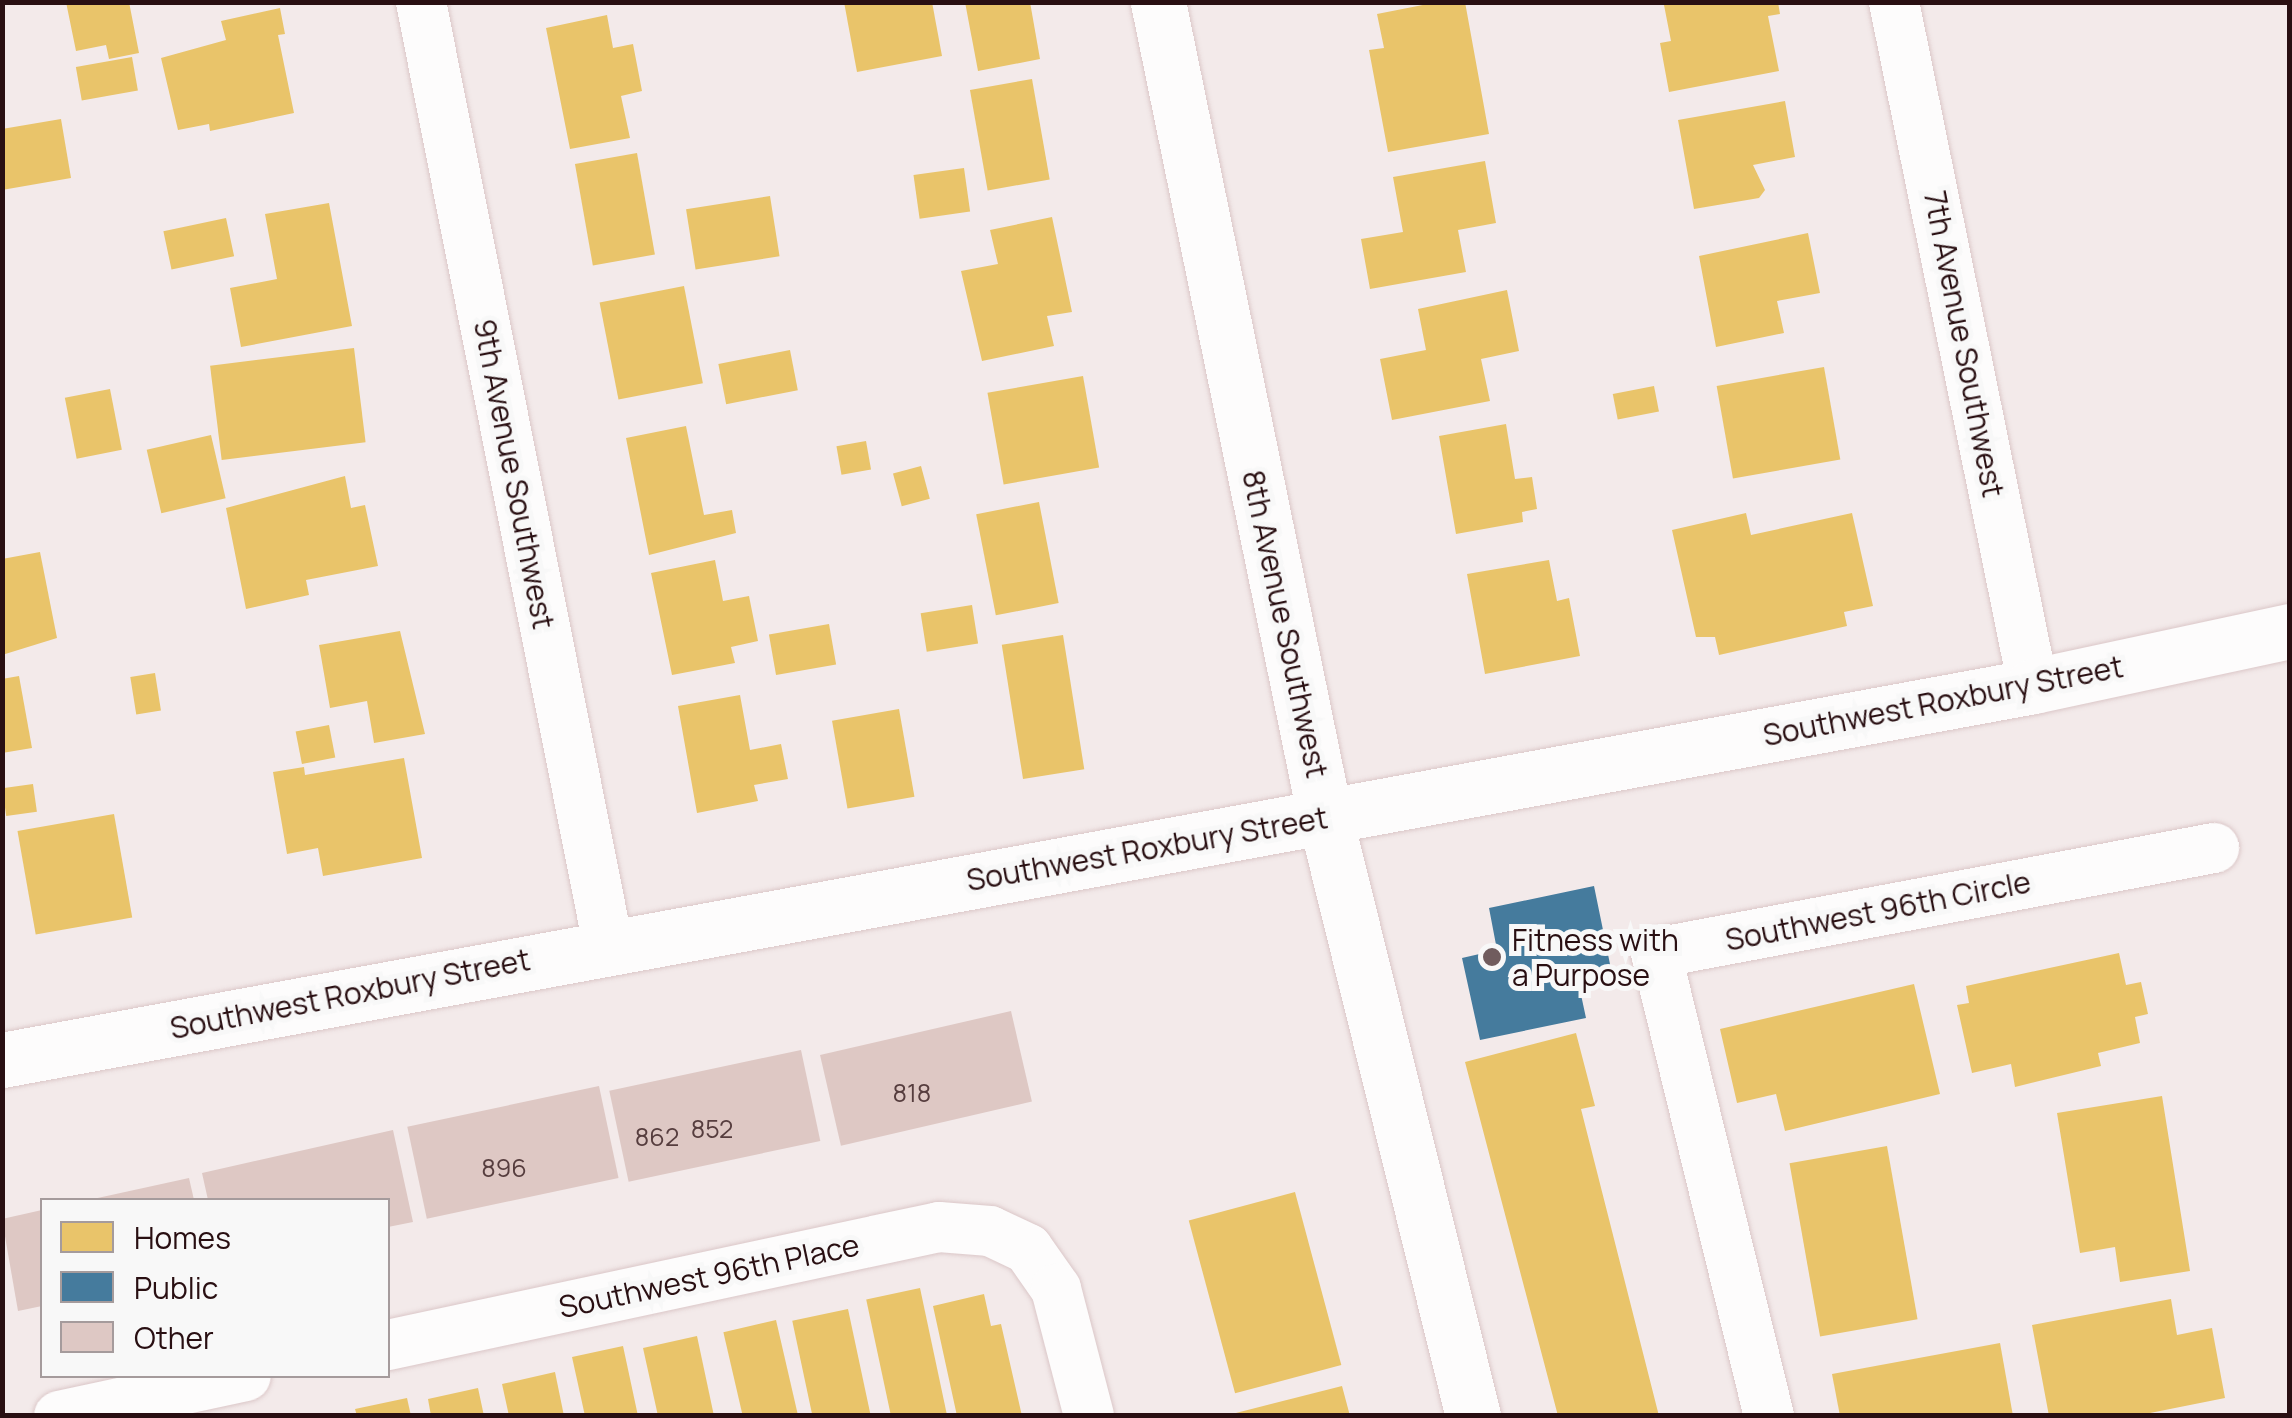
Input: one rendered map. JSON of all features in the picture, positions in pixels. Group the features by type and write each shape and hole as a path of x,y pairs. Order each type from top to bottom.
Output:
{"main road":[{"name":"8th Avenue Southwest","path":"1158,2 1325,817 1473,1416"},
{"name":"Southwest Roxbury Street","path":"2,1060 608,945 2033,686 2290,632"}],"street":[{"name":"9th Avenue Southwest","path":"421,2 608,945"},
{"name":"7th Avenue Southwest","path":"1894,2 2033,686"},
{"name":"Southwest 96th Circle","path":"1770,1416 1656,952 2214,848"},
{"name":"Southwest 96th Place","path":"390,1345 939,1226 990,1231 1028,1249 1056,1288 1088,1416"},
{"path":"59,1416 237,1378"}],"building: Homes":[{"path":"66,2 129,2 139,53 109,59 106,45 76,51"},
{"path":"844,2 932,2 942,56 857,72"},
{"path":"965,2 1030,2 1040,59 978,71"},
{"path":"1438,2 1465,2 1489,134 1388,152 1369,50 1384,48 1377,14"},
{"path":"1778,2 1780,14 1768,16 1779,71 1669,92 1660,43 1671,41 1664,5"},
{"path":"280,8 285,34 278,35 294,113 210,131 209,124 178,130 161,58 226,40 221,21"},
{"path":"607,15 613,48 633,44 642,91 621,96 630,138 570,149 546,28"},
{"path":"132,57 138,90 82,100 76,67"},
{"path":"1032,79 1050,179 988,190 970,90"},
{"path":"1785,101 1795,157 1753,165 1765,190 1759,198 1694,209 1678,120"},
{"path":"61,119 71,178 2,190 2,129"},
{"path":"637,153 655,254 593,265 575,164"},
{"path":"1485,161 1496,223 1458,230 1466,272 1370,289 1361,239 1403,232 1393,177"},
{"path":"964,168 970,212 920,219 913,175"},
{"path":"770,196 780,256 696,270 686,209"},
{"path":"329,203 352,326 241,347 230,288 277,279 265,214"},
{"path":"1052,217 1072,312 1047,316 1054,346 982,361 961,271 998,264 990,230"},
{"path":"226,218 234,256 172,269 163,231"},
{"path":"1808,233 1820,293 1777,301 1784,333 1716,347 1699,256"},
{"path":"684,286 703,383 618,400 600,302"},
{"path":"1507,290 1519,351 1481,359 1490,401 1392,420 1380,359 1426,350 1418,309"},
{"path":"354,348 366,442 222,460 210,366"},
{"path":"790,350 798,390 726,404 718,364"},
{"path":"1824,367 1840,460 1733,478 1717,386"},
{"path":"1083,376 1099,468 1004,484 987,393"},
{"path":"1654,386 1659,412 1618,420 1613,394"},
{"path":"110,389 122,450 77,459 65,398"},
{"path":"1506,424 1515,479 1532,477 1537,509 1522,512 1523,522 1456,534 1439,436"},
{"path":"686,426 704,515 732,510 736,533 649,555 626,438"},
{"path":"211,435 226,498 161,513 147,450"},
{"path":"866,441 871,470 841,475 836,446"},
{"path":"921,466 930,499 902,506 893,474"},
{"path":"345,476 351,508 365,505 378,566 306,580 309,595 246,609 226,508"},
{"path":"1039,502 1059,603 996,615 976,514"},
{"path":"1746,513 1751,535 1852,513 1873,606 1844,612 1847,626 1719,655 1715,637 1696,637 1672,530"},
{"path":"40,552 57,638 2,655 2,559"},
{"path":"715,560 723,601 749,596 758,641 731,647 735,663 672,675 651,573"},
{"path":"1549,560 1557,601 1569,598 1580,656 1485,674 1467,574"},
{"path":"972,605 978,644 927,652 921,613"},
{"path":"829,624 836,664 776,675 769,635"},
{"path":"400,631 425,734 374,743 367,701 330,708 319,645"},
{"path":"1063,635 1084,769 1023,779 1002,645"},
{"path":"155,673 161,711 136,714 130,677"},
{"path":"19,676 32,748 2,753 2,679"},
{"path":"740,695 750,750 781,744 788,779 754,785 758,801 697,813 678,706"},
{"path":"899,709 914,797 847,808 832,721"},
{"path":"329,725 335,757 302,764 296,731"},
{"path":"404,758 422,858 323,876 318,848 287,854 273,772 304,767 305,775"},
{"path":"33,784 37,812 6,816 2,788"},
{"path":"114,814 132,917 36,934 17,831"},
{"path":"2119,953 2126,985 2141,982 2148,1014 2135,1017 2140,1043 2098,1053 2101,1066 2015,1087 2011,1064 1972,1073 1957,1005 1969,1003 1966,986"},
{"path":"1914,984 1940,1094 1785,1131 1776,1094 1737,1103 1720,1029"},
{"path":"1576,1033 1595,1106 1581,1109 1659,1416 1558,1416 1465,1062"},
{"path":"2162,1096 2190,1271 2120,1282 2115,1247 2080,1253 2057,1113"},
{"path":"1887,1146 1918,1319 1820,1337 1790,1163"},
{"path":"1295,1192 1341,1365 1235,1393 1189,1220"},
{"path":"920,1288 947,1416 891,1416 866,1299"},
{"path":"984,1294 991,1326 1001,1324 1022,1416 957,1416 933,1306"},
{"path":"2171,1299 2177,1335 2212,1328 2225,1398 2135,1416 2049,1416 2032,1325"},
{"path":"848,1309 871,1416 812,1416 792,1321"},
{"path":"776,1320 798,1415 743,1416 723,1332"},
{"path":"697,1336 714,1416 658,1416 643,1348"},
{"path":"2000,1343 2013,1416 1840,1416 1832,1374"},
{"path":"623,1346 638,1416 585,1416 572,1357"},
{"path":"555,1372 564,1416 509,1416 502,1384"},
{"path":"1342,1386 1350,1416 1232,1416 1232,1414"},
{"path":"478,1388 484,1416 431,1416 428,1399"},
{"path":"407,1398 411,1416 357,1416 355,1409"}],"building: Public":[{"path":"1594,886 1611,969 1577,976 1586,1018 1480,1040 1462,958 1497,950 1489,908"}],"building: Other":[{"path":"1011,1011 1032,1102 841,1146 820,1055"},
{"path":"801,1050 820,1141 629,1182 609,1091"},
{"path":"599,1086 619,1178 427,1219 407,1127"},
{"path":"393,1130 413,1222 390,1227 390,1198 208,1198 202,1173"},
{"path":"189,1178 194,1198 98,1198"},
{"path":"40,1210 40,1306 18,1311 2,1219"}],"place":[{"name":"Fitness with a Purpose","path":"1492,957"}]}
